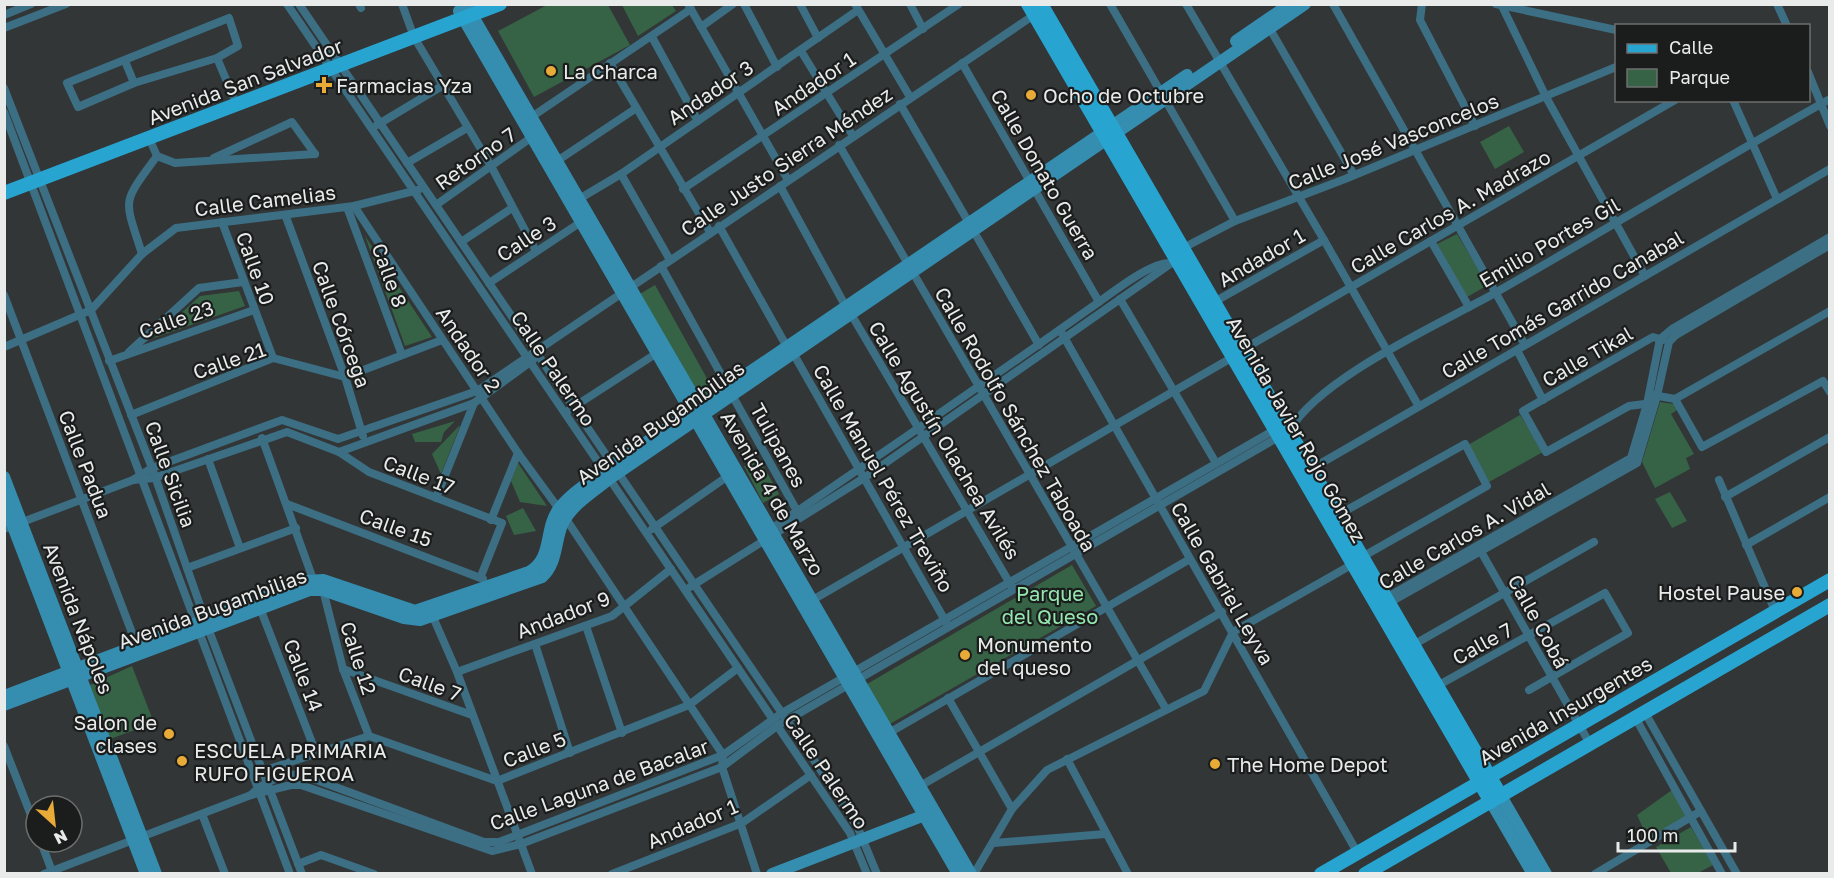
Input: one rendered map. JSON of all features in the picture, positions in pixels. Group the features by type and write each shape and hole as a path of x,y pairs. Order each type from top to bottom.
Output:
{"main road":[{"name":"Avenida San Salvador","path":"4,183 35,177 149,138 468,11 500,4"},
{"name":"Avenida Bugambilias","path":"4,705 137,646 260,608 303,592 322,590 404,618 420,620 433,617 484,582 539,565 562,514 572,509 611,472 1218,59 1290,4"},
{"name":"Avenida Bugambilias","path":"1218,59 1270,29 1305,4"},
{"name":"Avenida Javier Rojo Gómez","path":"1039,7 1177,257 1284,429 1358,561 1413,645 1485,779"},
{"name":"Avenida 4 de Marzo","path":"468,11 528,119 557,161 579,199 627,290 931,816 958,873"},
{"name":"Avenida San Salvador","path":"4,193 35,177 233,96 333,64"},
{"name":"Avenida 4 de Marzo","path":"528,119 532,137 581,222 627,290 657,353 698,413 728,476 768,535"},
{"name":"Avenida Javier Rojo Gómez","path":"1177,257 1214,302 1237,353"},
{"name":"Avenida Javier Rojo Gómez","path":"1284,429 1311,468 1338,515 1358,561"},
{"name":"Avenida Nápoles","path":"4,477 13,526"},
{"name":"Avenida Nápoles","path":"4,503 75,674 137,838 146,873"},
{"name":"Avenida Bugambilias","path":"4,696 75,674 314,579 324,580 409,610 423,610 447,607 542,577 552,563 562,514"},
{"name":"Avenida Insurgentes","path":"1321,873 1830,580"},
{"name":"Avenida Javier Rojo Gómez","path":"1384,602 1496,799 1533,873"},
{"name":"Avenida Insurgentes","path":"1365,873 1830,605"},
{"name":"Avenida 4 de Marzo","path":"884,735 920,786 931,816 972,873"},
{"name":"Avenida Javier Rojo Gómez","path":"1496,799 1546,873"},
{"path":"793,873 931,816"},
{"name":"Avenida Nápoles","path":"137,838 156,873"},
{"path":"772,873 861,844"}],"street":[{"path":"4,15 31,4"},
{"path":"4,28 66,4"},
{"name":"Calle Palermo","path":"287,4 380,123 489,283 539,351 574,407 646,534 861,844 867,873"},
{"name":"Calle Palermo","path":"299,4 372,129 564,413 655,527 788,721 877,873"},
{"path":"402,4 413,33 491,166 536,251"},
{"path":"701,27 733,4"},
{"path":"744,4 777,67"},
{"path":"800,4 818,38"},
{"path":"910,4 923,29"},
{"name":"Andador 1","path":"684,189 959,4"},
{"path":"1110,4 1234,221"},
{"path":"1186,4 1418,405"},
{"path":"1333,4 1525,345"},
{"path":"1422,4 1420,20 1474,126"},
{"path":"1778,4 1786,24"},
{"path":"1500,5 1615,30"},
{"path":"1500,5 1546,96 1646,276"},
{"path":"690,7 788,180"},
{"name":"Retorno 7","path":"528,119 652,37 690,7"},
{"path":"857,7 910,98"},
{"name":"Andador 3","path":"579,199 621,174 801,51 857,7"},
{"name":"Calle Justo Sierra Méndez","path":"528,359 718,226 962,63 1039,7"},
{"path":"229,18 238,46 217,58 134,83 78,107 67,83 229,18"},
{"path":"1270,29 1354,175"},
{"path":"652,37 698,121"},
{"path":"801,51 853,136"},
{"path":"217,58 233,96"},
{"path":"125,61 134,83"},
{"path":"610,63 635,109 710,232"},
{"name":"Calle Donato Guerra","path":"962,63 1099,302"},
{"name":"Calle José Vasconcelos","path":"983,390 1039,345 1062,334 1099,302 1155,265 1177,257 1234,221 1414,151 1615,68"},
{"path":"1810,76 1826,101 1830,126"},
{"path":"372,129 442,86"},
{"name":"Calle Sicilia","path":"4,88 138,478 270,787 302,873"},
{"name":"Emilio Portes Gil","path":"1284,429 1321,397 1388,351 1469,308 1826,101"},
{"name":"Calle Carlos A. Madrazo","path":"808,603 1672,102"},
{"path":"1734,102 1777,199"},
{"path":"900,104 1039,345"},
{"path":"557,161 635,109"},
{"name":"Calle Sicilia","path":"4,112 35,177 91,310 152,468 187,568 202,625 290,873"},
{"path":"149,138 157,156 175,163 315,154 292,122 209,160"},
{"path":"407,164 467,128"},
{"name":"Retorno 7","path":"436,205 532,137"},
{"name":"Calle Rodolfo Sánchez Taboada","path":"839,145 1166,709"},
{"path":"142,254 128,208 128,199 157,156"},
{"name":"Calle Tomás Garrido Canabal","path":"1311,468 1830,169"},
{"path":"621,174 670,260"},
{"name":"Calle Agustín Olachea Avilés","path":"780,186 848,310 969,510 1012,587"},
{"name":"Calle Camelias","path":"4,347 91,310 142,254 176,228 286,217 351,207 414,192 424,187"},
{"name":"Andador 2","path":"351,207 562,514 723,755"},
{"name":"Calle 8","path":"351,207 402,355"},
{"path":"461,242 512,208"},
{"name":"Calle Córcega","path":"286,217 345,377 365,442"},
{"name":"Calle 10","path":"222,222 273,358"},
{"name":"Calle 3","path":"489,283 581,222"},
{"name":"Calle Manuel Pérez Treviño","path":"718,226 948,624"},
{"path":"1660,339 1672,329 1830,237"},
{"name":"Andador 1","path":"1214,302 1324,240"},
{"path":"1431,241 1469,308"},
{"path":"1670,342 1676,335 1830,245"},
{"name":"Calle José Vasconcelos","path":"685,591 861,474 1062,334 1164,271 1177,257"},
{"name":"Tulipanes","path":"661,266 797,511"},
{"path":"126,354 199,288 243,282"},
{"name":"Calle Padua","path":"4,295 137,646"},
{"path":"1120,299 1216,464"},
{"name":"Calle 23","path":"109,361 254,310"},
{"path":"1652,399 1675,399 1830,311"},
{"name":"Calle Gabriel Leyva","path":"1062,334 1357,852"},
{"name":"Calle Tikal","path":"1652,399 1629,406 1546,452 1523,411 1653,338 1670,342"},
{"name":"Calle Carlos A. Vidal","path":"1652,399 1660,339"},
{"path":"345,377 442,340"},
{"name":"Calle Carlos A. Vidal","path":"1384,602 1637,463 1652,399 1670,342"},
{"path":"1517,350 1543,400"},
{"path":"564,413 657,353"},
{"name":"Calle 21","path":"131,415 273,358 345,377"},
{"path":"13,526 138,478 152,468 282,420 338,439 477,391 528,359"},
{"path":"339,452 474,403 483,398 528,359"},
{"path":"1675,399 1702,447 1823,381 1830,392"},
{"path":"436,498 474,403"},
{"path":"1158,502 1216,464 1284,429"},
{"path":"852,680 1284,429"},
{"name":"Calle 17","path":"138,478 154,478 262,438 287,432 339,452 369,472 502,523 484,582"},
{"path":"1725,497 1830,437"},
{"path":"262,438 314,579"},
{"path":"972,873 994,843 1012,809 1047,770 1204,691 1233,632 1487,486 1465,444 1338,515"},
{"path":"490,520 518,453"},
{"path":"208,459 240,548"},
{"name":"Calle José Vasconcelos","path":"768,535 797,511 861,474"},
{"path":"646,534 728,476"},
{"path":"1719,480 1775,611"},
{"path":"1746,545 1830,497"},
{"name":"Calle 15","path":"287,504 484,582"},
{"path":"187,568 296,528"},
{"path":"1413,645 1594,542"},
{"name":"Calle Cobá","path":"1479,549 1590,744"},
{"path":"884,735 1190,559"},
{"name":"Andador 9","path":"457,672 586,626 624,608 671,569"},
{"name":"Calle 12","path":"322,590 343,669 369,736"},
{"name":"Calle 7","path":"1437,686 1605,592 1628,633 1552,678"},
{"name":"Calle 14","path":"260,608 316,753"},
{"path":"920,786 1222,612"},
{"path":"433,617 457,672 532,873"},
{"path":"586,626 622,733"},
{"path":"535,644 570,753"},
{"name":"Calle 5","path":"369,736 497,781 689,705 738,668"},
{"name":"Calle 7","path":"343,669 472,715"},
{"path":"1529,690 1552,678"},
{"name":"Calle Laguna de Bacalar","path":"519,840 722,767 775,723 782,713 852,680"},
{"name":"Calle Laguna de Bacalar","path":"50,872 270,787 291,785 302,785 492,851 723,755 775,723 788,721 852,680"},
{"path":"948,698 1012,809"},
{"path":"1640,714 1737,873"},
{"path":"1640,714 1718,872"},
{"path":"263,771 369,736"},
{"path":"4,746 24,797"},
{"path":"723,755 722,767 757,873"},
{"path":"1067,759 1105,834 1128,873"},
{"name":"Andador 1","path":"612,873 742,823 811,775"},
{"path":"1595,873 1701,811"},
{"path":"202,814 225,873"},
{"path":"994,843 1105,834"},
{"path":"45,854 50,872"},
{"path":"298,864 321,855 360,871 374,873"}],"green space":[{"name":"La Charca","path":"547,5 608,5 630,45 534,97 498,31"},
{"path":"622,5 672,5 676,11 638,36"},
{"path":"1509,126 1524,152 1495,169 1480,142"},
{"path":"1457,234 1488,285 1467,297 1437,244"},
{"path":"365,236 432,337 405,346"},
{"path":"655,285 714,391 699,401 638,295"},
{"path":"239,291 245,306 154,338 200,296"},
{"path":"1660,402 1674,404 1677,410 1671,414 1694,454 1686,458 1690,469 1655,488 1642,462"},
{"path":"1520,415 1543,452 1489,482 1468,445"},
{"path":"455,421 444,432 441,442 415,442 412,434"},
{"path":"460,426 441,474 432,454"},
{"path":"759,458 779,494 763,503 744,466"},
{"path":"518,463 547,506 520,502 511,481"},
{"path":"1670,492 1687,521 1672,528 1655,499"},
{"path":"523,508 536,531 514,535 506,516"},
{"name":"Parque del Queso","path":"1072,565 1096,606 888,725 867,684"},
{"path":"132,666 154,723 110,739 90,685"},
{"path":"1672,790 1686,817 1648,839 1637,815"},
{"path":"1691,827 1713,865 1698,873 1671,873 1656,847"}],"place":[{"name":"La Charca","path":"551,71"},
{"name":"Farmacias Yza","path":"324,85"},
{"name":"Ocho de Octubre","path":"1031,95"},
{"name":"Hostel Pause","path":"1797,592"},
{"name":"Monumento del queso","path":"965,655"},
{"name":"Salon de clases","path":"169,734"},
{"name":"ESCUELA PRIMARIA RUFO FIGUEROA","path":"182,761"},
{"name":"The Home Depot","path":"1215,764"}]}
